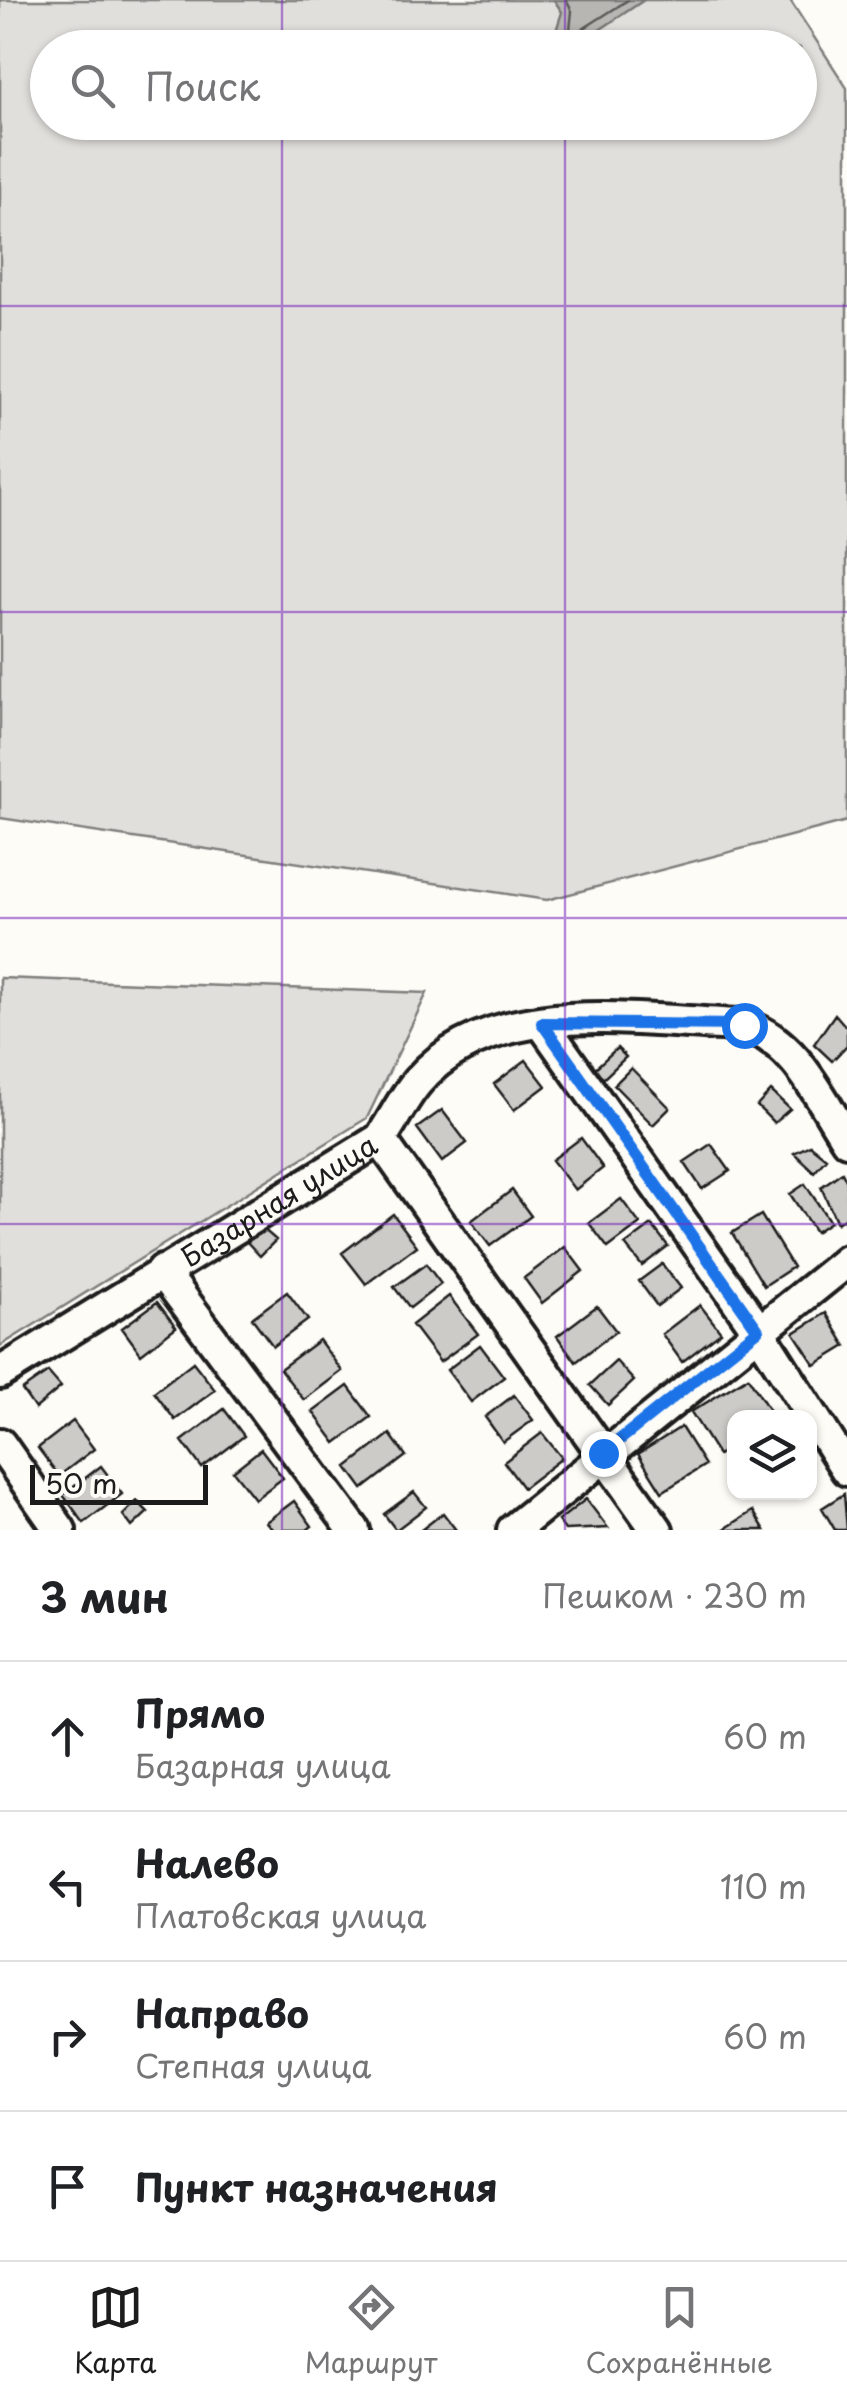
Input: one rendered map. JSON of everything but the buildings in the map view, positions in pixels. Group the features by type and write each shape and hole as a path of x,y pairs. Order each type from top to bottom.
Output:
{"street":[{"name":"Базарная улица","path":"0,1373 162,1270 380,1140 417,1082 442,1059 484,1035 542,1023 744,1025 779,1040 847,1140"},
{"path":"542,1023 758,1330 847,1470"},
{"path":"380,1140 657,1530"},
{"path":"513,1530 603,1453 847,1261"},
{"path":"162,1270 354,1530"},
{"path":"0,1444 60,1530"}],"shaded area":[{"path":"0,0 790,0 809,30 30,30 30,140 817,140 817,42 847,88 847,821 547,900 0,818"},
{"path":"0,978 427,993 367,1118 0,1346"}],"water":[{"path":"554,0 644,0 599,30 556,30 562,12"}],"route":[{"path":"603,1453 758,1330 542,1023 744,1025"}]}
